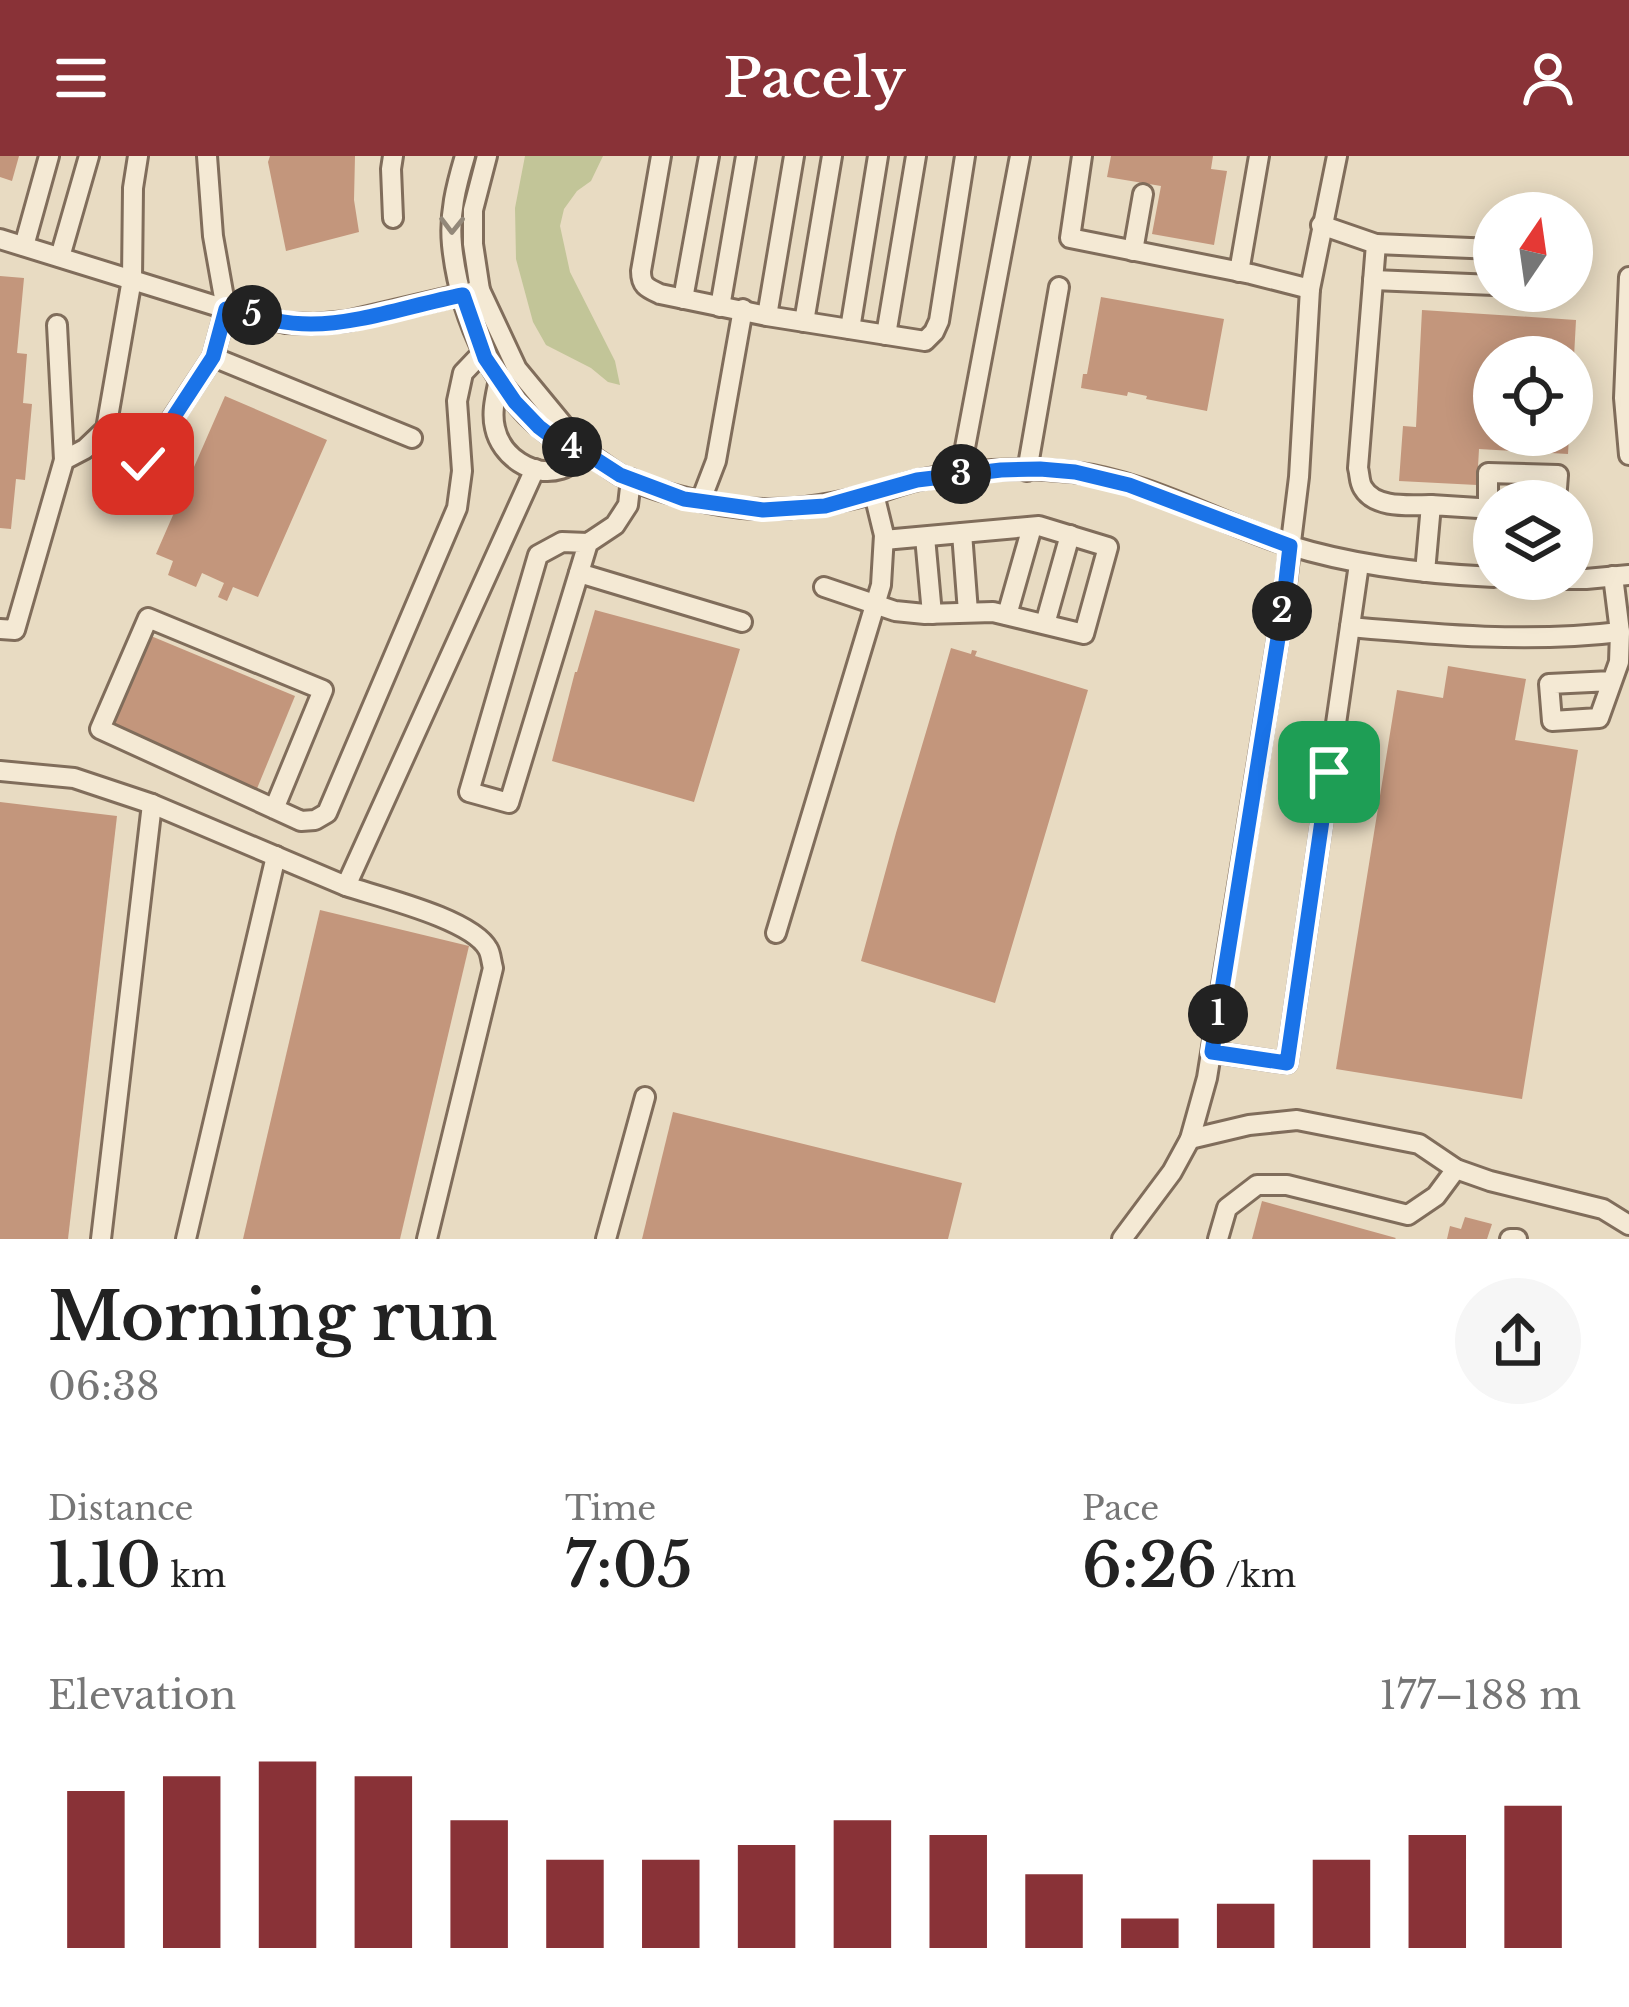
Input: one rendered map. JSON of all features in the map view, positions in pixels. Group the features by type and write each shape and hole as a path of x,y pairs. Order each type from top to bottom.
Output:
{"street":[{"path":"23,246 49,156"},
{"path":"60,257 89,156"},
{"path":"64,460 106,430 131,279 138,156"},
{"path":"143,464 213,357 226,309 213,236 208,156"},
{"path":"393,156 393,218"},
{"path":"465,156 454,195 452,246 471,293 517,369 586,453"},
{"path":"487,156 473,209 471,293 483,352 515,402 539,427 560,443 632,479 684,499 763,510 825,506 917,480 960,474 1040,469 1075,472 1129,485 1290,546 1359,564 1473,576"},
{"path":"661,156 641,282 659,294 720,307 925,341 939,321 964,156"},
{"path":"683,299 709,156"},
{"path":"720,307 746,156"},
{"path":"767,316 794,156"},
{"path":"804,322 832,156"},
{"path":"850,329 878,156"},
{"path":"886,335 916,156"},
{"path":"960,474 1020,156"},
{"path":"1082,156 1070,238 1310,289"},
{"path":"1239,272 1259,156"},
{"path":"1122,1239 1172,1172 1190,1138 1212,1052 1300,477 1310,289 1337,156"},
{"path":"1133,251 1143,194"},
{"path":"1321,226 1376,244 1473,249"},
{"path":"0,239 226,309 286,322 347,320 471,293"},
{"path":"1376,244 1358,468 1363,488 1376,500 1398,505 1473,508"},
{"path":"1629,277 1624,398 1629,455"},
{"path":"1373,280 1473,284"},
{"path":"1027,471 1059,286"},
{"path":"701,500 716,461 743,310"},
{"path":"0,629 15,630 64,460 57,325"},
{"path":"274,809 323,690 148,618 100,729 274,809 301,821 327,813 457,508 462,471 457,401 464,374 483,352"},
{"path":"213,357 412,438"},
{"path":"499,379 493,417 497,437 513,459 547,472 573,464 586,453"},
{"path":"346,886 535,469"},
{"path":"1489,480 1489,473 1558,475 1558,480"},
{"path":"588,543 509,803 469,792 538,555 562,542 588,543 615,525 628,505 632,479"},
{"path":"776,933 881,585 884,540 874,494"},
{"path":"1425,572 1431,505"},
{"path":"824,587 895,611 994,612 1084,634 1108,547 1032,527 884,540"},
{"path":"1007,615 1032,527"},
{"path":"962,533 968,612"},
{"path":"1045,624 1070,535"},
{"path":"925,537 932,614"},
{"path":"1212,1052 1287,1063 1359,564"},
{"path":"579,573 742,622"},
{"path":"1612,680 1619,662 1621,576"},
{"path":"1350,627 1442,636 1580,637 1620,632"},
{"path":"0,771 74,778 152,804 346,886 469,930 488,948 493,968 427,1239"},
{"path":"101,1239 152,804"},
{"path":"186,1239 276,856"},
{"path":"606,1239 645,1096"},
{"path":"1190,1138 1297,1120 1419,1144 1456,1169 1603,1209 1629,1225"},
{"path":"1218,1239 1227,1208 1257,1185 1287,1185 1408,1215 1436,1196 1456,1169"}],"green space":[{"path":"525,156 603,156 591,181 564,209 560,226 570,272 615,361 620,385 546,345 533,322 516,259 515,208"}],"building":[{"path":"0,156 19,156 12,181 0,177"},
{"path":"270,156 355,156 359,232 286,251"},
{"path":"1111,156 1213,156 1211,169 1227,171 1214,245 1152,234 1161,186 1107,177"},
{"path":"0,276 24,278 17,353 27,354 23,403 32,404 25,480 16,479 11,529 0,528"},
{"path":"1101,297 1224,319 1207,411 1128,392 1127,396 1081,388"},
{"path":"1422,310 1576,320 1575,336 1473,336 1473,456 1479,456 1473,485 1399,481 1403,426 1416,427"},
{"path":"225,396 327,440 258,597 233,587 227,601 218,597 224,583 202,573 196,587 168,575 173,561 156,554"},
{"path":"595,610 740,649 694,802 552,761"},
{"path":"151,636 295,696 256,791 112,726"},
{"path":"951,648 971,654 977,651 975,656 1088,690 995,1003 861,961"},
{"path":"1448,666 1526,679 1515,740 1578,750 1522,1099 1336,1069 1397,690 1443,698"},
{"path":"0,802 117,816 68,1239 0,1239"},
{"path":"320,910 469,946 400,1239 243,1239"},
{"path":"673,1112 962,1183 948,1239 642,1239"},
{"path":"1262,1201 1396,1238 1252,1239"},
{"path":"1465,1217 1492,1224 1487,1239 1447,1239 1450,1226 1461,1229"}],"route":[{"path":"143,464 213,357 226,309 314,324 463,295 485,358 539,427 620,475 684,499 763,510 825,506 917,480 1040,469 1129,485 1290,546 1212,1052 1287,1063 1329,772"}]}
